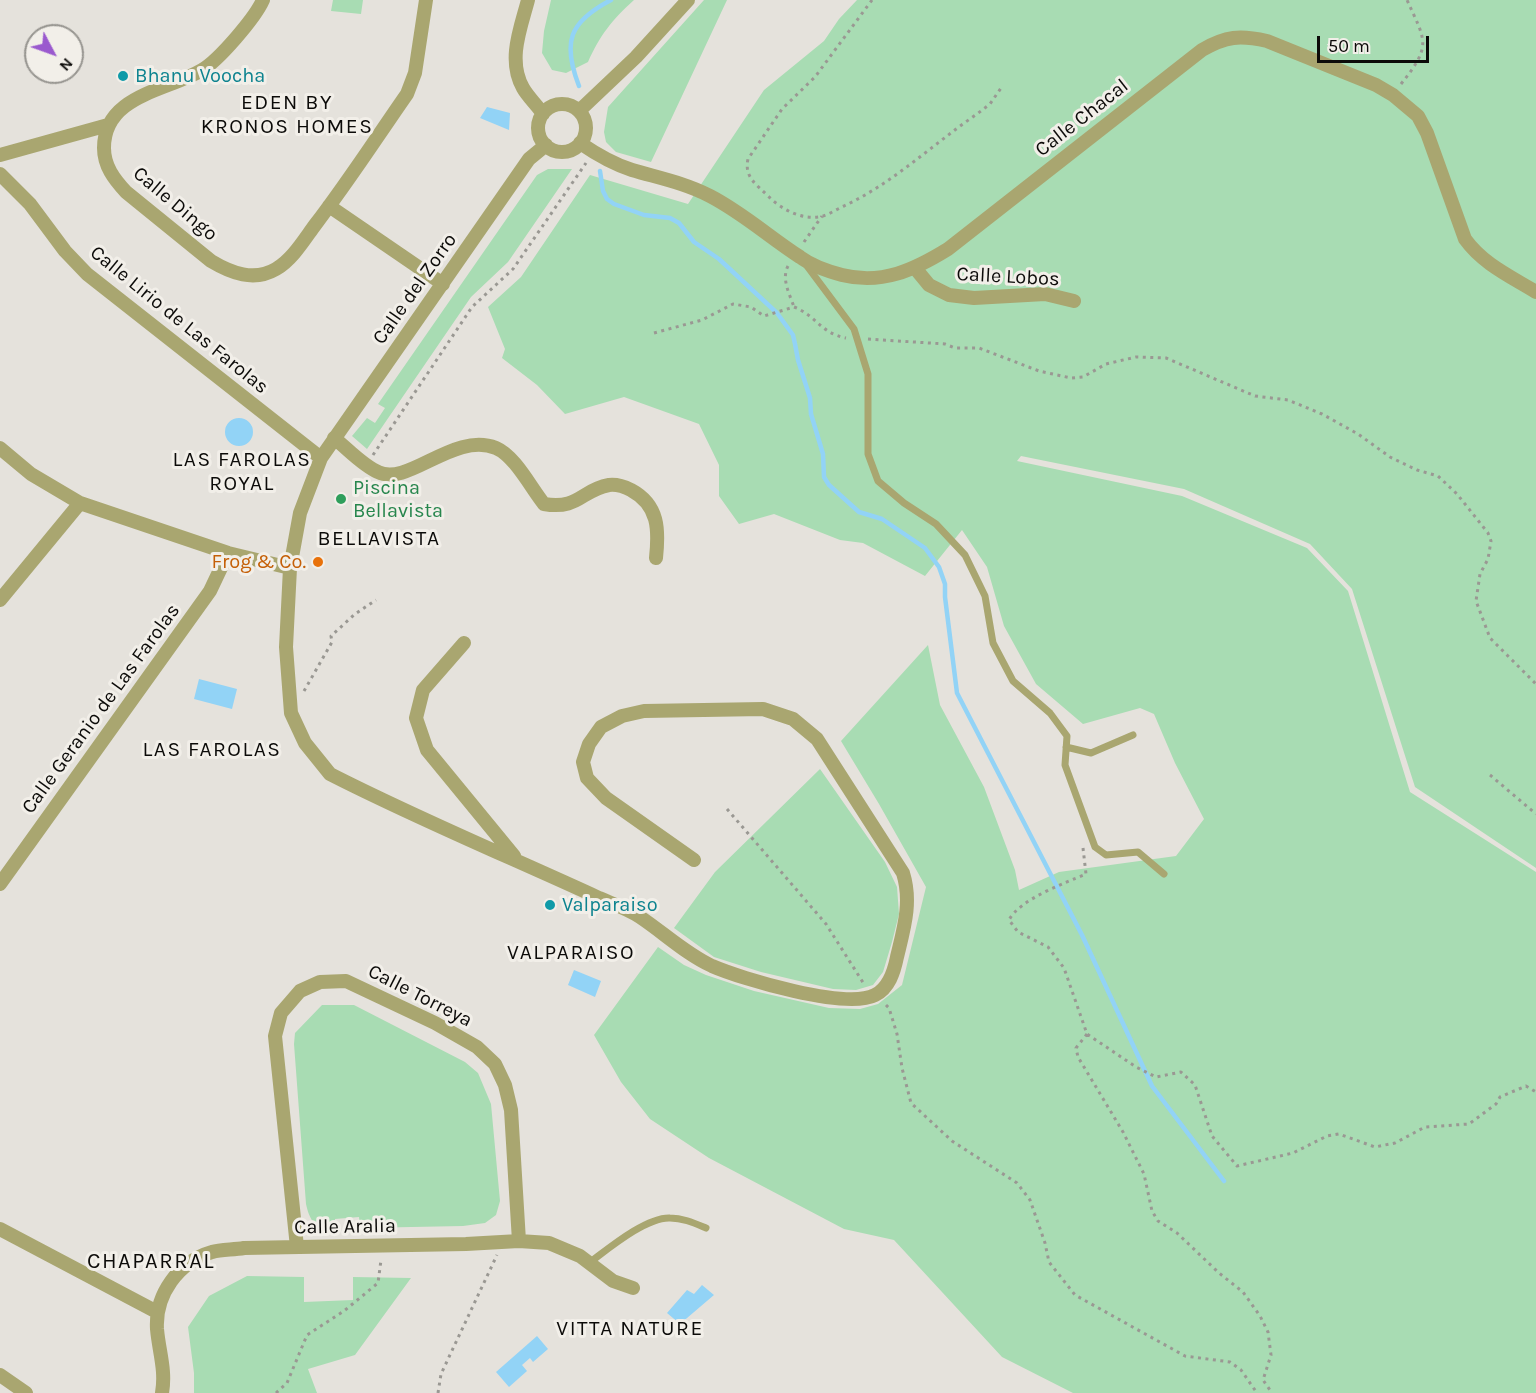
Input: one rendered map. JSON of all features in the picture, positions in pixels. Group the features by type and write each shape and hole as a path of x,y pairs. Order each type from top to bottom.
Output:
{"street":[{"path":"0,155 108,124 131,100 205,69 248,22 262,0"},
{"name":"Calle Dingo","path":"108,124 104,138 104,153 108,169 126,192 226,270 242,275 260,275 276,269 291,256 329,207 407,94 415,73 426,0"},
{"path":"528,0 517,39 517,73 523,87 543,114"},
{"path":"579,111 636,57 688,0"},
{"name":"Calle Chacal","path":"580,143 632,170 675,181 737,211 795,262 826,271 870,279 889,277 915,268 948,249 1202,50 1217,41 1234,37 1251,37 1267,41 1376,85 1393,95 1418,116 1427,133 1465,238 1475,253 1536,292"},
{"path":"558,104 573,106 579,111 586,125 580,143 561,152 546,145 539,132 543,114 558,104"},
{"name":"Calle del Zorro","path":"546,145 529,159 321,458 300,513 290,568 286,647 291,713 305,743 330,774 638,916 691,954 712,966 761,982 831,999 874,996"},
{"name":"Calle Lirio de Las Farolas","path":"0,174 30,204 65,251 87,274 321,458"},
{"path":"329,207 443,284"},
{"name":"Calle Lobos","path":"915,268 929,285 949,295 974,297 1045,294 1074,301"},
{"path":"334,438 380,474 393,474 426,463 455,448 478,444 498,449 513,462 544,504 559,506 575,502 589,493 610,485 624,486 639,494 651,506 657,521 656,558"},
{"path":"0,448 31,474 80,503 228,554 290,568"},
{"path":"0,600 80,503"},
{"name":"Calle Geranio de Las Farolas","path":"0,884 210,591 228,554"},
{"path":"464,644 423,690 416,718 427,750 518,860"},
{"path":"694,860 606,798 593,785 587,778 583,762 589,744 601,728 622,716 644,711 763,709 793,719 816,739 903,873 907,886 908,903 895,966 887,987 874,996"},
{"name":"Calle Torreya","path":"297,1247 275,1036 281,1013 300,992 320,982 346,981 435,1023 477,1047 495,1064 505,1085 511,1110 519,1241"},
{"path":"0,1229 157,1312"},
{"name":"Calle Aralia","path":"162,1393 165,1377 157,1312 164,1293 176,1275 194,1260 212,1252 244,1248 519,1241 549,1243 580,1256 613,1281 633,1288"},
{"path":"0,1375 26,1393"}],"lane":[{"path":"795,262 854,329 868,374 868,454 878,481 904,503 936,524 965,555 985,596 993,643 1013,681 1050,713 1067,736 1065,765 1095,847 1106,855 1138,852 1164,874"},
{"path":"1066,747 1091,753 1133,735"},
{"path":"589,1263 634,1230 667,1217 686,1219 705,1228"}],"path":[{"path":"872,0 815,77 782,109 748,159 746,168 748,175 776,204 795,214 822,216 858,200 888,181 990,104 1001,88"},
{"path":"1393,95 1421,57 1423,36 1407,0"},
{"path":"367,465 472,307 513,269 594,152"},
{"path":"804,242 822,216"},
{"path":"795,262 785,270 787,286 794,307 814,319 827,332 857,339 945,344 967,349 979,348 1021,365 1071,378 1083,377 1106,364 1136,357 1166,358 1255,396 1288,400 1322,414 1358,434 1390,457 1417,470 1438,476 1449,485 1488,533 1490,548 1488,559 1480,574 1476,601 1490,638 1536,684"},
{"path":"654,333 702,320 734,304 751,307 764,316 794,307"},
{"path":"290,701 306,690 336,630 376,600"},
{"path":"1490,775 1536,814"},
{"path":"727,809 826,924 856,974 874,996 889,1008 897,1034 902,1068 911,1103 952,1141 1017,1183 1030,1200 1045,1243 1048,1263 1075,1295 1185,1356 1230,1362 1241,1370 1257,1393"},
{"path":"1086,822 1082,852 1086,874 1013,911 1009,920 1018,932 1048,947 1064,968 1087,1034 1136,1067 1156,1077 1181,1072 1196,1085 1212,1136 1237,1166 1293,1153 1327,1136 1339,1134 1376,1147 1395,1143 1425,1126 1469,1124 1496,1104 1500,1097 1526,1086 1536,1092"},
{"path":"1087,1034 1076,1048 1078,1057 1124,1132 1144,1174 1152,1211 1158,1221 1177,1233 1219,1273 1243,1292 1260,1316 1268,1332 1271,1355 1263,1380 1272,1393"},
{"path":"438,1393 441,1374 503,1242"},
{"path":"276,1393 287,1383 307,1335 344,1311 378,1283 383,1246"}],"green space":[{"path":"333,0 363,0 361,14 331,11"},
{"path":"551,0 634,0 607,28 588,62 566,73 552,70 542,53"},
{"path":"704,0 727,0 651,162 616,152 606,142 604,132 608,107"},
{"path":"857,0 1536,0 1536,868 1415,787 1352,589 1310,544 1184,489 1021,456 1017,461 1182,496 1307,548 1348,591 1410,792 1536,872 1536,1393 1073,1393 1002,1357 894,1240 844,1229 709,1158 650,1119 621,1082 594,1035 658,947 684,965 706,975 754,991 829,1008 860,1009 878,1004 902,985 926,887 841,741 928,645 940,705 984,787 1015,870 1019,890 1059,872 1176,856 1204,819 1175,763 1154,714 1140,708 1083,724 1036,684 1004,626 987,567 962,530 925,576 863,543 840,540 774,514 739,524 719,496 719,465 699,424 624,397 565,414 537,385 502,358 505,349 488,307 521,277 590,175 688,204 764,90 824,41 839,19"},
{"path":"548,169 572,169 508,262 471,297 367,449 352,436 367,418 375,423 385,408 378,404 537,175"},
{"path":"820,769 885,862 897,887 899,914 883,972 873,985 856,990 833,989 761,972 714,957 674,928 715,872"},
{"path":"322,1005 354,1005 465,1062 478,1073 491,1104 500,1201 496,1215 485,1223 463,1226 360,1228 359,1217 335,1219 335,1229 323,1228 315,1224 306,1204 294,1044 295,1033"},
{"path":"247,1276 304,1277 304,1302 353,1300 353,1277 411,1278 355,1355 308,1369 317,1393 194,1393 194,1373 188,1327 209,1296"}],"water":[{"path":"487,107 510,113 509,130 480,118"},
{"path":"239,418 249,422 253,432 249,442 239,446 229,442 225,432 229,422"},
{"path":"199,679 237,689 232,709 194,699"},
{"path":"574,970 601,981 595,997 568,985"},
{"path":"702,1285 714,1295 680,1324 667,1313 687,1290 694,1294"},
{"path":"537,1336 548,1349 533,1362 530,1358 522,1365 527,1371 509,1387 496,1372"}],"waterway":[{"path":"579,86 571,57 573,35 578,25 586,17 611,0"},
{"path":"600,171 603,191 607,199 614,204 644,215 670,218 679,223 694,242 719,259 777,313 793,335 810,398 811,414 823,454 824,477 829,485 859,512 882,519 925,548 939,567 945,584 957,693 1082,935 1152,1086 1224,1181"}],"place":[{"name":"Bhanu Voocha","path":"123,76"},
{"name":"Piscina Bellavista","path":"341,499"},
{"name":"Frog & Co.","path":"318,562"},
{"name":"Valparaiso","path":"550,905"}],"district":[{"name":"EDEN BY KRONOS HOMES","path":"287,115"},
{"name":"LAS FAROLAS ROYAL","path":"242,472"},
{"name":"BELLAVISTA","path":"379,539"},
{"name":"LAS FAROLAS","path":"212,750"},
{"name":"VALPARAISO","path":"571,953"},
{"name":"CHAPARRAL","path":"151,1262"},
{"name":"VITTA NATURE","path":"630,1329"}]}
